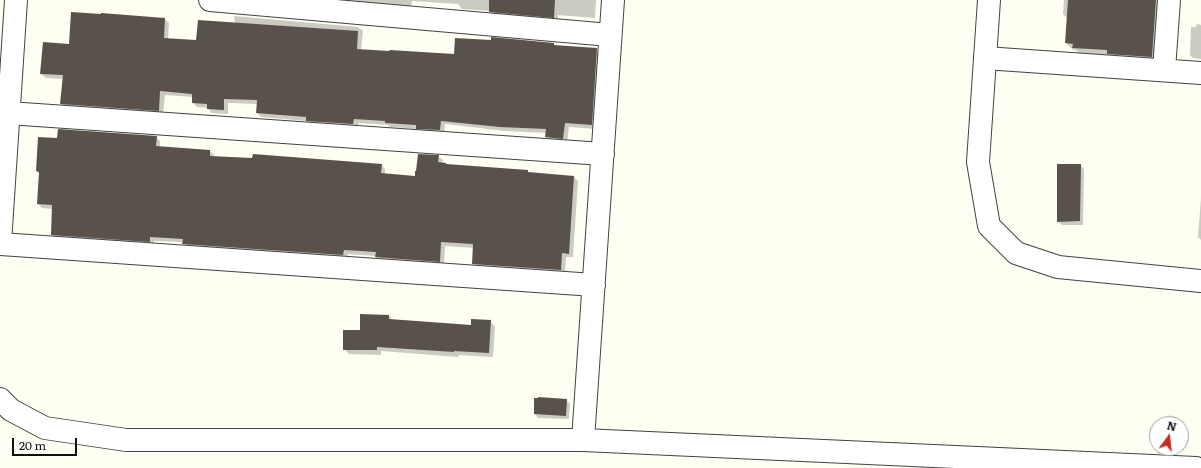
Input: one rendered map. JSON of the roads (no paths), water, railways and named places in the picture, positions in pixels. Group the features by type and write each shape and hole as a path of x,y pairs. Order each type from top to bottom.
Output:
{"street":[{"path":"16,0 0,244 594,285"},
{"path":"210,0 610,35"},
{"path":"583,440 613,0"},
{"path":"989,0 978,162 989,226 1016,253 1058,268 1201,281"},
{"path":"1164,70 1169,0"},
{"path":"985,58 1201,73"},
{"path":"8,113 603,154"},
{"path":"0,398 11,410 45,428 126,440 583,440 1196,468"}]}
